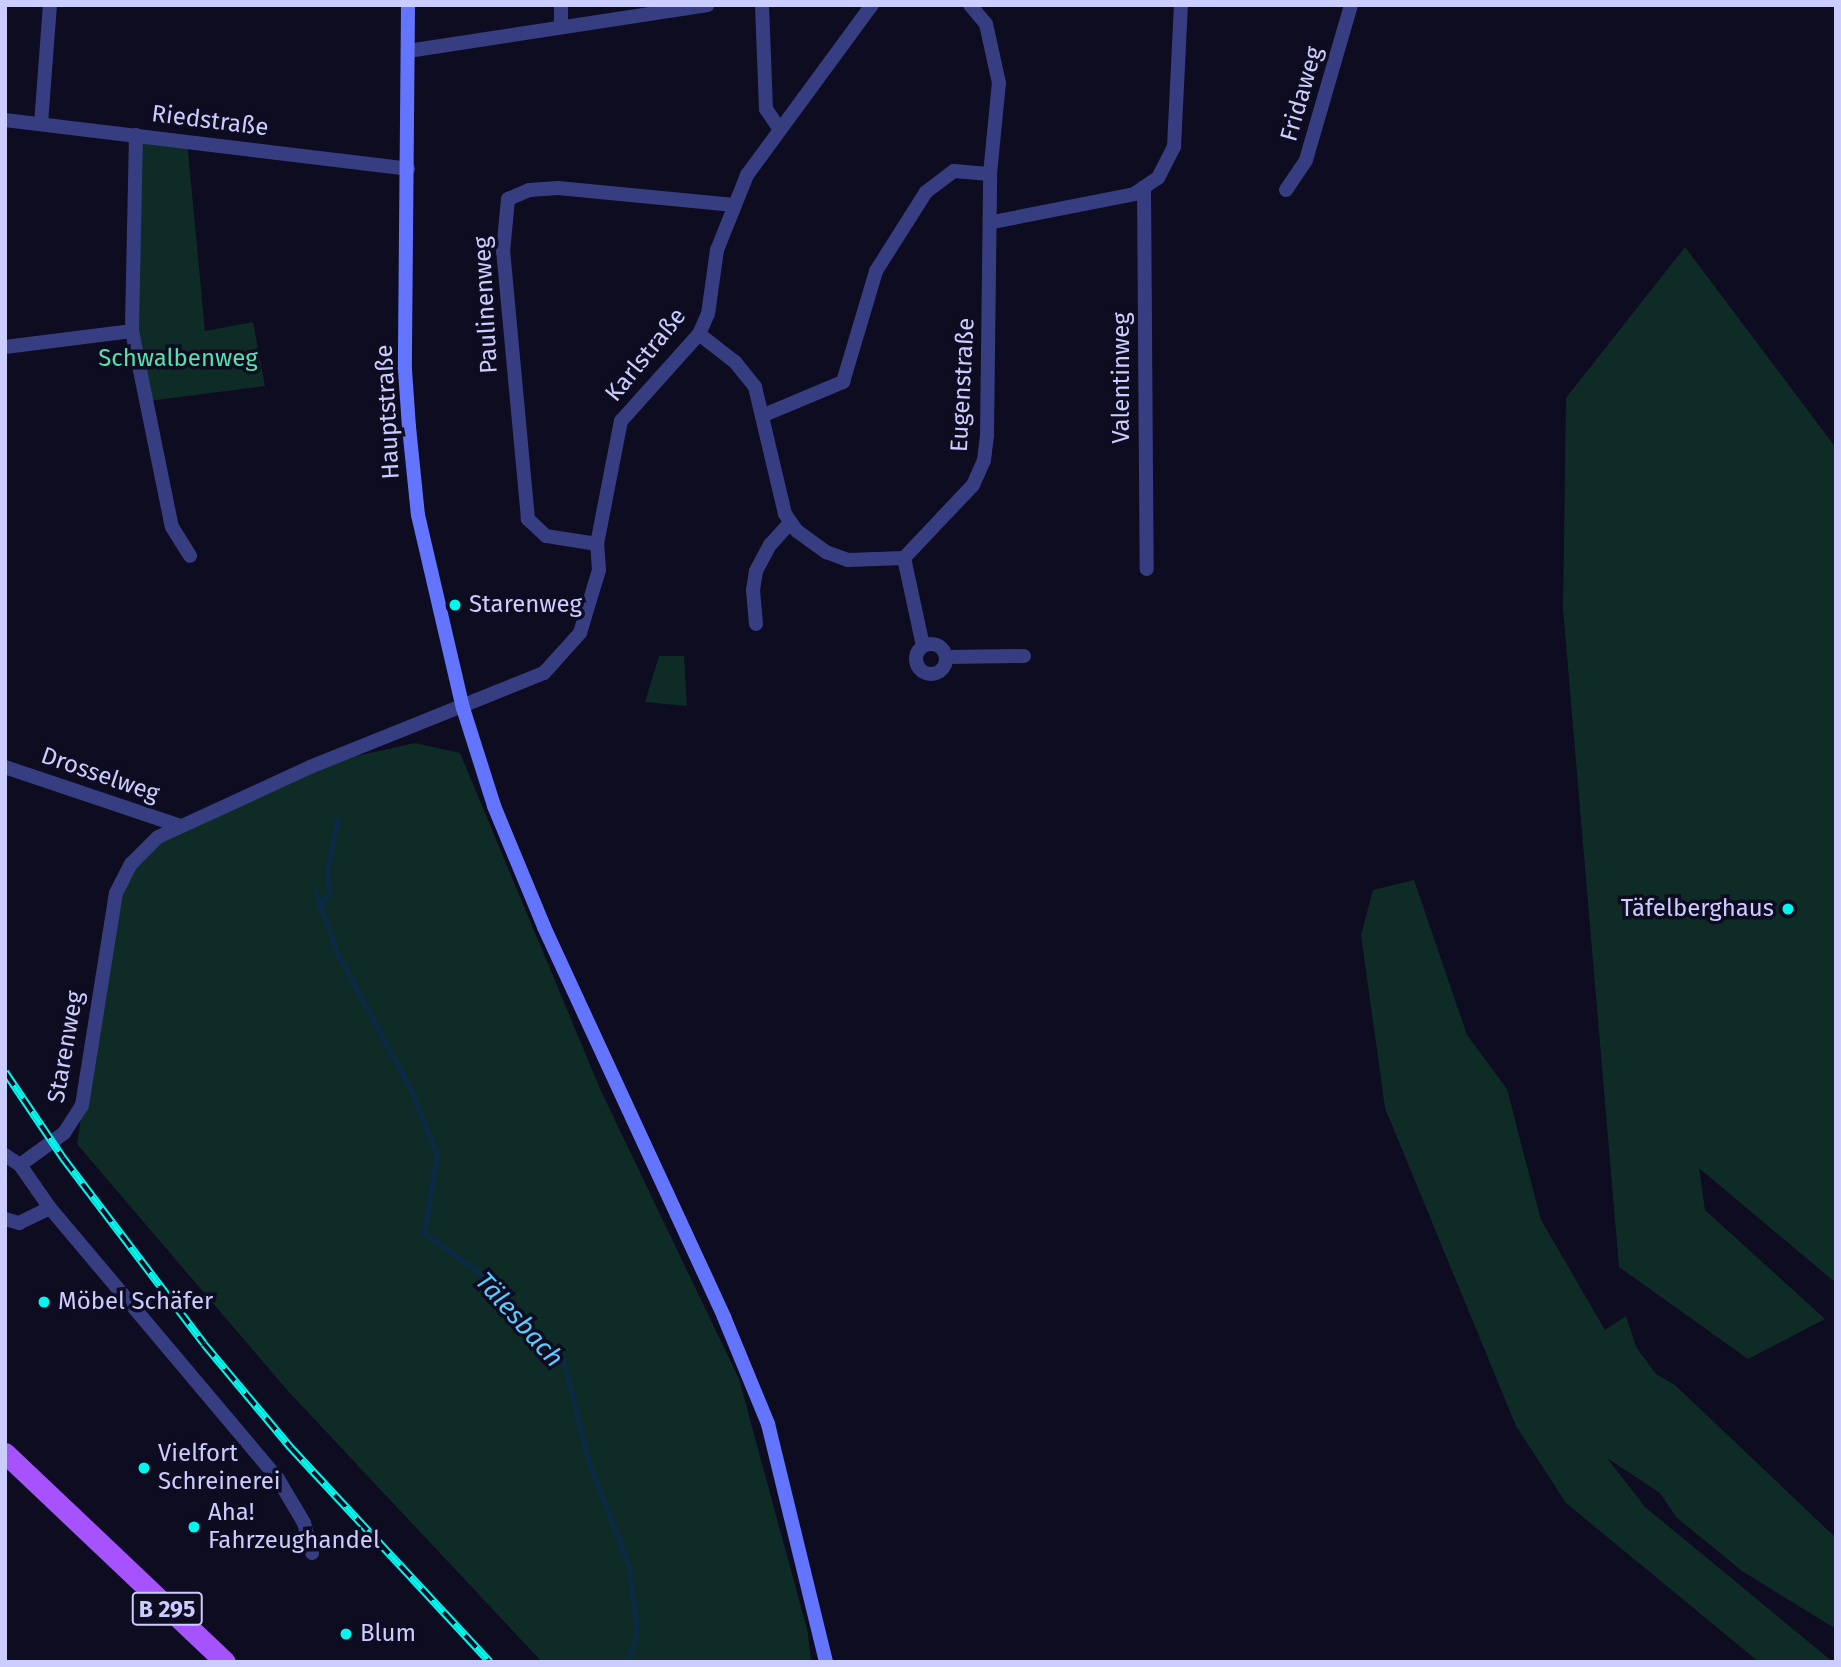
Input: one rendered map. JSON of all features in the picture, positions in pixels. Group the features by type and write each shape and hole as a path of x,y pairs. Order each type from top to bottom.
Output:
{"main road":[{"name":"B 295","path":"5,1453 225,1662"}],"street":[{"path":"41,124 50,5"},
{"name":"Hauptstraße","path":"408,5 405,370 418,515 463,708 494,806 768,1424 826,1662"},
{"path":"561,5 561,26"},
{"path":"408,51 707,5"},
{"path":"762,5 766,109 779,128"},
{"name":"Karlstraße","path":"463,708 544,673 580,633 598,570 597,544 621,421 698,334 708,314 717,250 747,175 872,5"},
{"path":"993,222 1134,194 1158,178 1174,147 1181,5"},
{"name":"Fridaweg","path":"1286,190 1306,160 1351,5"},
{"name":"Eugenstraße","path":"904,558 973,485 984,460 993,222 990,174 999,83 997,57 977,8"},
{"name":"Riedstraße","path":"5,120 408,169"},
{"path":"136,135 132,331 172,527 190,556"},
{"path":"764,415 843,382 876,271 926,192 954,171 990,174"},
{"name":"Valentinweg","path":"1144,187 1147,569"},
{"name":"Paulinenweg","path":"597,544 546,536 528,519 503,252 508,199 530,190 558,188 734,205"},
{"path":"5,347 132,331"},
{"path":"698,334 735,362 755,387 790,523 826,552 848,560 904,558 923,646 915,659 922,672 941,671 946,657"},
{"path":"756,624 752,590 757,571 770,545 790,523"},
{"path":"923,646 937,645 946,657"},
{"path":"946,657 1024,656"},
{"name":"Starenweg","path":"20,1166 64,1133 78,1116 116,893 131,864 158,837 180,826 310,767 463,708"},
{"name":"Drosselweg","path":"5,767 180,826"},
{"path":"5,1155 20,1166 50,1208 278,1479 304,1523 312,1553"},
{"path":"5,1219 19,1223 50,1208"}],"green space":[{"name":"Schwalbenweg","path":"136,135 187,141 205,331 253,322 265,386 148,401 132,331"},
{"path":"1685,247 1836,448 1836,1283 1699,1168 1705,1210 1825,1319 1748,1359 1619,1267 1563,609 1566,398"},
{"path":"659,656 684,656 687,706 645,702"},
{"path":"415,743 460,753 601,1091 739,1379 808,1633 811,1662 542,1662 288,1391 77,1144 116,892 158,835 303,768"},
{"path":"1414,880 1467,1035 1507,1089 1541,1220 1605,1330 1626,1316 1636,1347 1656,1374 1675,1385 1836,1538 1836,1629 1742,1571 1676,1517 1660,1493 1607,1458 1645,1507 1833,1662 1759,1662 1566,1503 1516,1426 1385,1108 1361,935 1373,890"}],"waterway":[{"path":"319,908 329,892 327,869 338,818"},
{"name":"Tälesbach","path":"316,892 337,953 410,1088 437,1154 424,1233 488,1279 564,1362 588,1460 629,1567 637,1633 627,1662"}],"railway":[{"path":"5,1072 63,1158 204,1344 291,1448 490,1662"}],"place":[{"name":"Starenweg","path":"455,605"},
{"name":"Täfelberghaus","path":"1788,909"},
{"name":"Möbel Schäfer","path":"44,1302"},
{"name":"Vielfort Schreinerei","path":"144,1468"},
{"name":"Aha! Fahrzeughandel","path":"194,1527"},
{"name":"Blum","path":"346,1634"}]}
